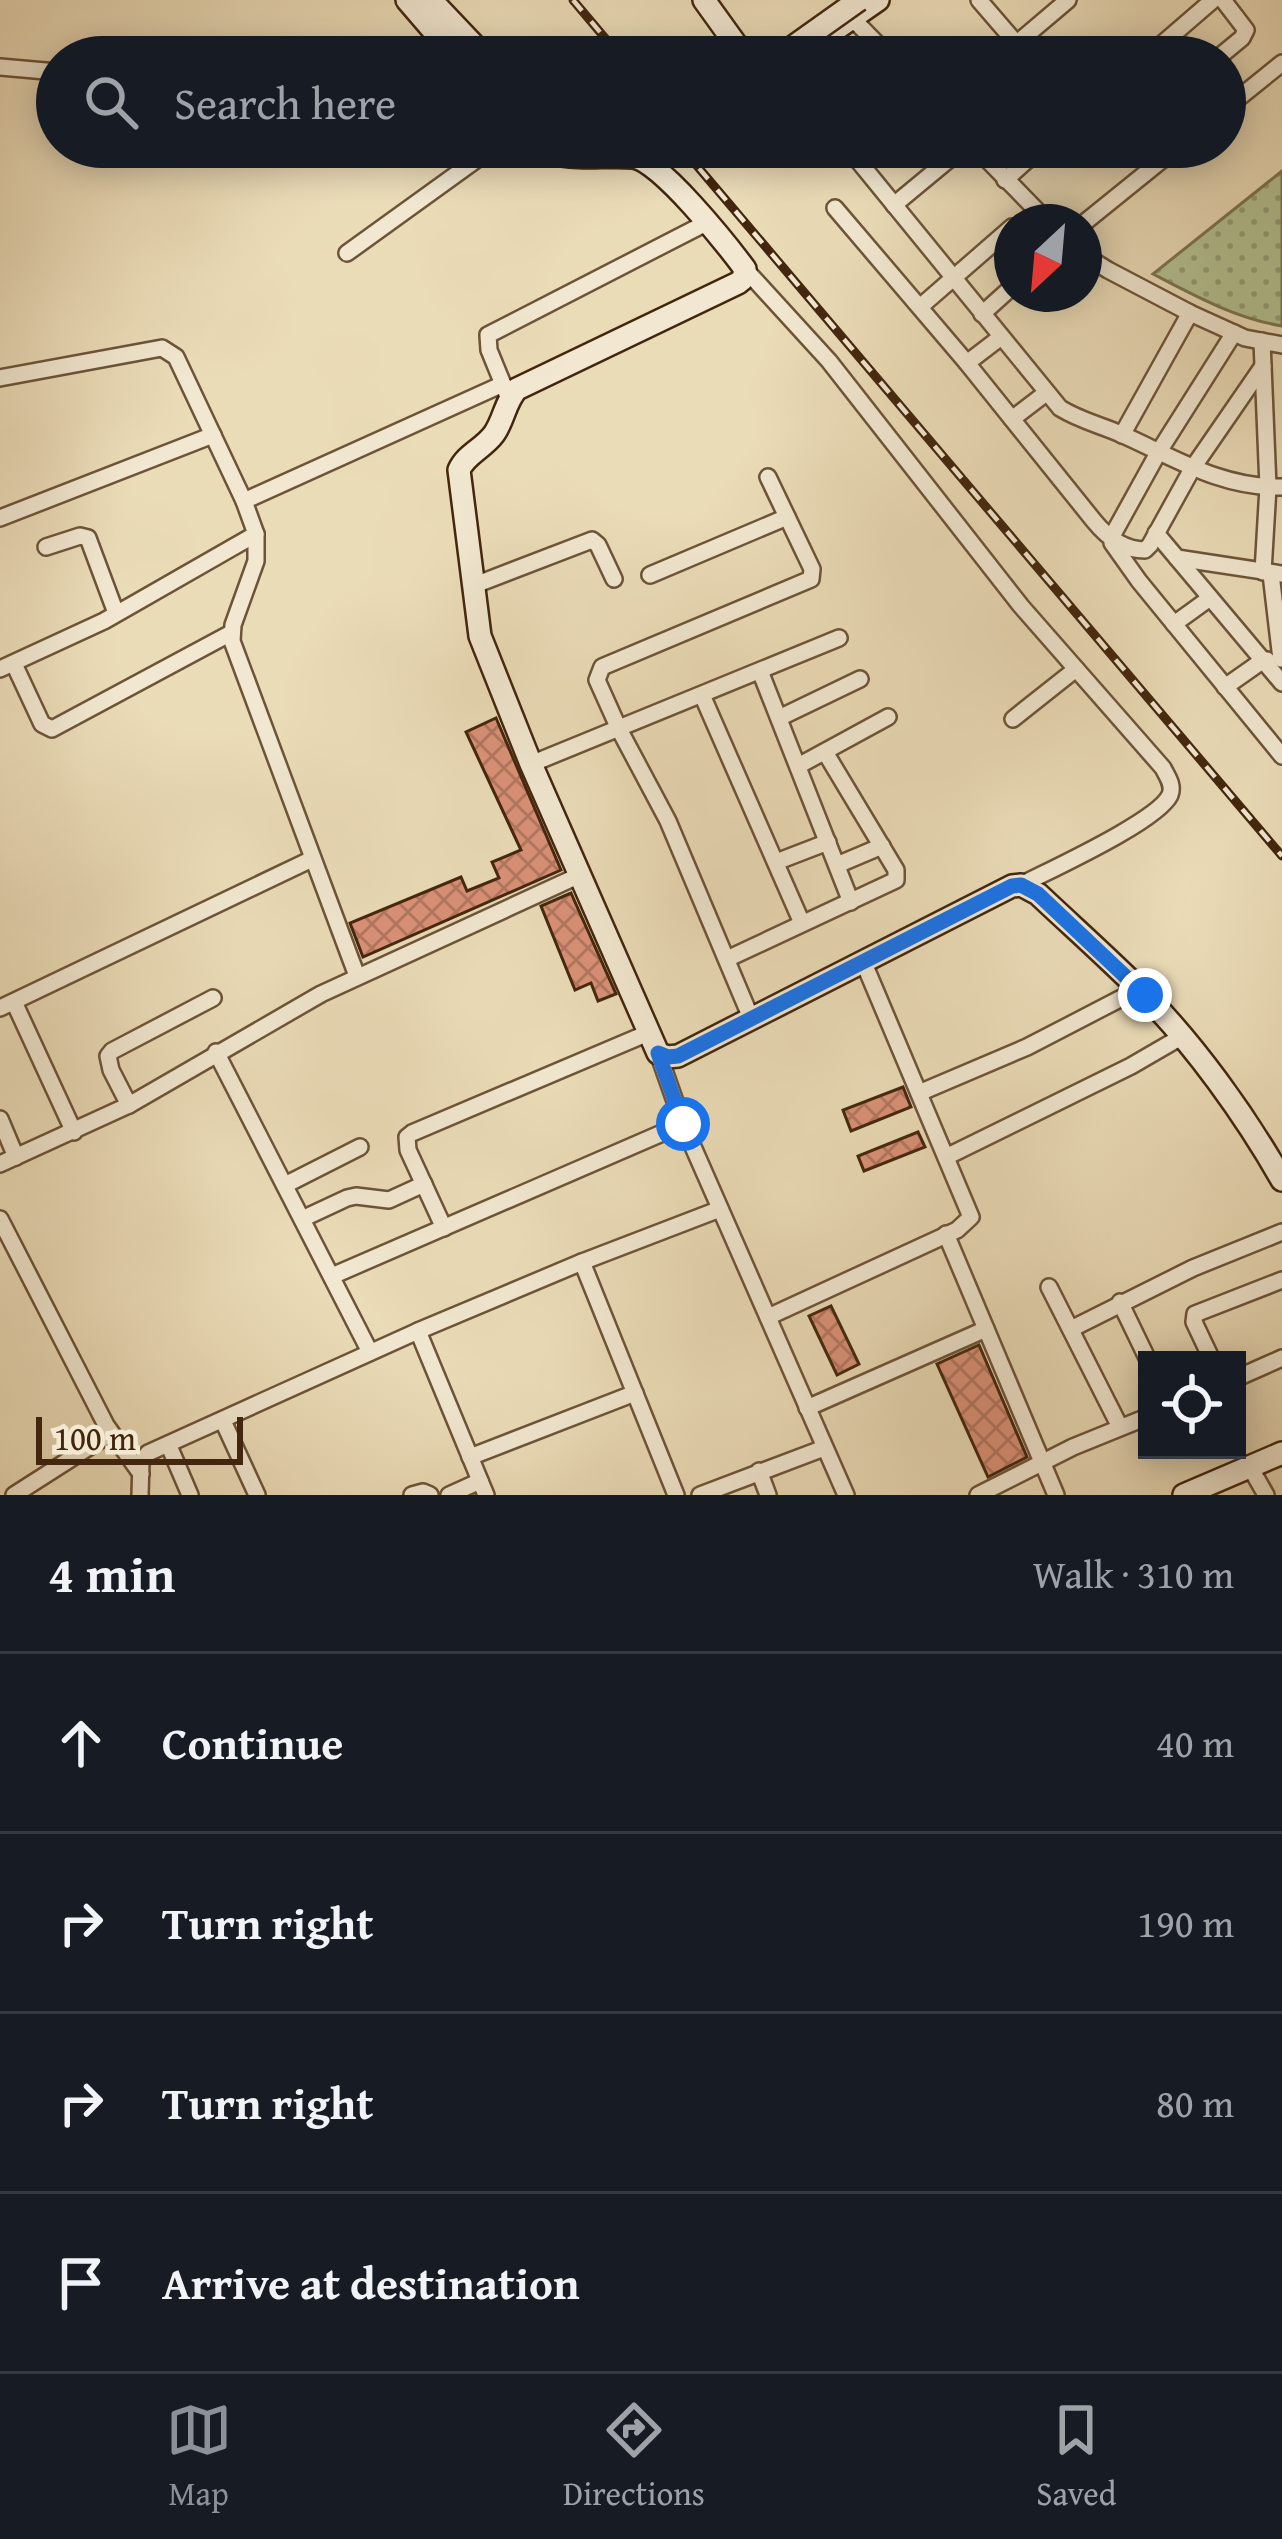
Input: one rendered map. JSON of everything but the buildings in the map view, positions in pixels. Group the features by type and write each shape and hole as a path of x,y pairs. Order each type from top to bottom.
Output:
{"street":[{"path":"407,0 437,36"},
{"path":"431,0 465,36"},
{"path":"704,0 728,36"},
{"path":"811,36 878,0"},
{"path":"979,0 1010,36"},
{"path":"1035,36 1068,0"},
{"path":"1171,36 1213,0"},
{"path":"1222,0 1246,30 1243,36"},
{"path":"822,36 856,9"},
{"path":"856,9 875,36"},
{"path":"1246,92 1282,63"},
{"path":"0,67 36,70"},
{"path":"346,253 465,168"},
{"path":"653,1043 668,1057 678,1056 1129,828 1168,799 1172,790 1162,768 1021,606 829,361 656,168"},
{"path":"864,168 1060,408 1224,481 1275,487"},
{"path":"894,205 939,168"},
{"path":"994,168 1031,204"},
{"path":"1005,180 1018,168"},
{"path":"1102,208 1152,168"},
{"path":"835,208 1278,745"},
{"path":"706,223 488,335 506,392 498,429 464,459 459,470 480,636 683,1124 845,1495"},
{"path":"920,308 994,243"},
{"path":"1102,266 1190,314 1234,333 1282,345"},
{"path":"244,501 518,389 738,283 746,269"},
{"path":"982,314 994,303"},
{"path":"1122,435 1190,314"},
{"path":"1108,536 1234,333"},
{"path":"967,363 1000,337"},
{"path":"1226,687 1262,661 1282,659 1272,574 1275,487 1262,341"},
{"path":"0,377 162,348 176,357 256,534 256,560 232,641 357,976"},
{"path":"1108,536 1145,550 1192,469 1263,366"},
{"path":"1012,419 1046,393"},
{"path":"0,518 213,435"},
{"path":"751,1018 668,821 597,680 602,667 811,579 812,569 768,477"},
{"path":"650,574 787,517"},
{"path":"1156,533 1282,683"},
{"path":"231,633 52,729 42,724 7,667 116,614 256,534"},
{"path":"46,547 80,536 88,538 116,614"},
{"path":"475,585 592,540 614,578"},
{"path":"1177,559 1272,574"},
{"path":"1174,624 1210,598"},
{"path":"532,764 839,638"},
{"path":"1013,719 1076,669"},
{"path":"760,671 851,902"},
{"path":"779,718 860,679"},
{"path":"702,695 802,922"},
{"path":"798,766 888,717"},
{"path":"727,959 896,880 896,870 825,752"},
{"path":"776,862 828,842"},
{"path":"837,865 882,846"},
{"path":"74,1132 7,1005 312,859"},
{"path":"0,1119 8,1161 129,1105 357,976 580,875"},
{"path":"1021,885 1038,894 1138,989 1249,1126 1282,1180"},
{"path":"768,1317 966,1225 971,1217 862,961"},
{"path":"919,1094 1027,1047 1138,989"},
{"path":"129,1105 108,1056 213,998"},
{"path":"946,1156 1131,1066 1180,1037"},
{"path":"444,1228 408,1150 407,1137 653,1043"},
{"path":"216,1052 370,1352"},
{"path":"332,1276 683,1124"},
{"path":"285,1185 360,1147"},
{"path":"302,1219 347,1198 388,1200 424,1184"},
{"path":"140,1495 143,1458 418,1331 720,1210"},
{"path":"0,1219 111,1433 141,1474"},
{"path":"1071,1329 1193,1268 1282,1232"},
{"path":"946,1234 1056,1495"},
{"path":"582,1262 676,1495"},
{"path":"1208,1351 1194,1322 1196,1314 1282,1280"},
{"path":"1049,1287 1120,1427"},
{"path":"1120,1303 1144,1351"},
{"path":"807,1408 986,1329"},
{"path":"418,1331 483,1488 449,1495"},
{"path":"1246,1374 1282,1358"},
{"path":"470,1457 635,1393"},
{"path":"978,1495 1138,1420"},
{"path":"223,1421 257,1495"},
{"path":"14,1495 111,1433"},
{"path":"169,1446 190,1495"},
{"path":"700,1495 824,1448"},
{"path":"1184,1495 1282,1453"},
{"path":"1250,1467 1266,1495"},
{"path":"759,1471 768,1495"},
{"path":"412,1495 430,1495"}],"green space":[{"path":"1282,171 1282,326 1232,312 1153,274"}],"railway":[{"path":"573,0 603,36"},
{"path":"699,168 1282,856"}],"route":[{"path":"683,1124 658,1053 678,1056 1012,886 1021,885 1038,894 1145,995"}]}
